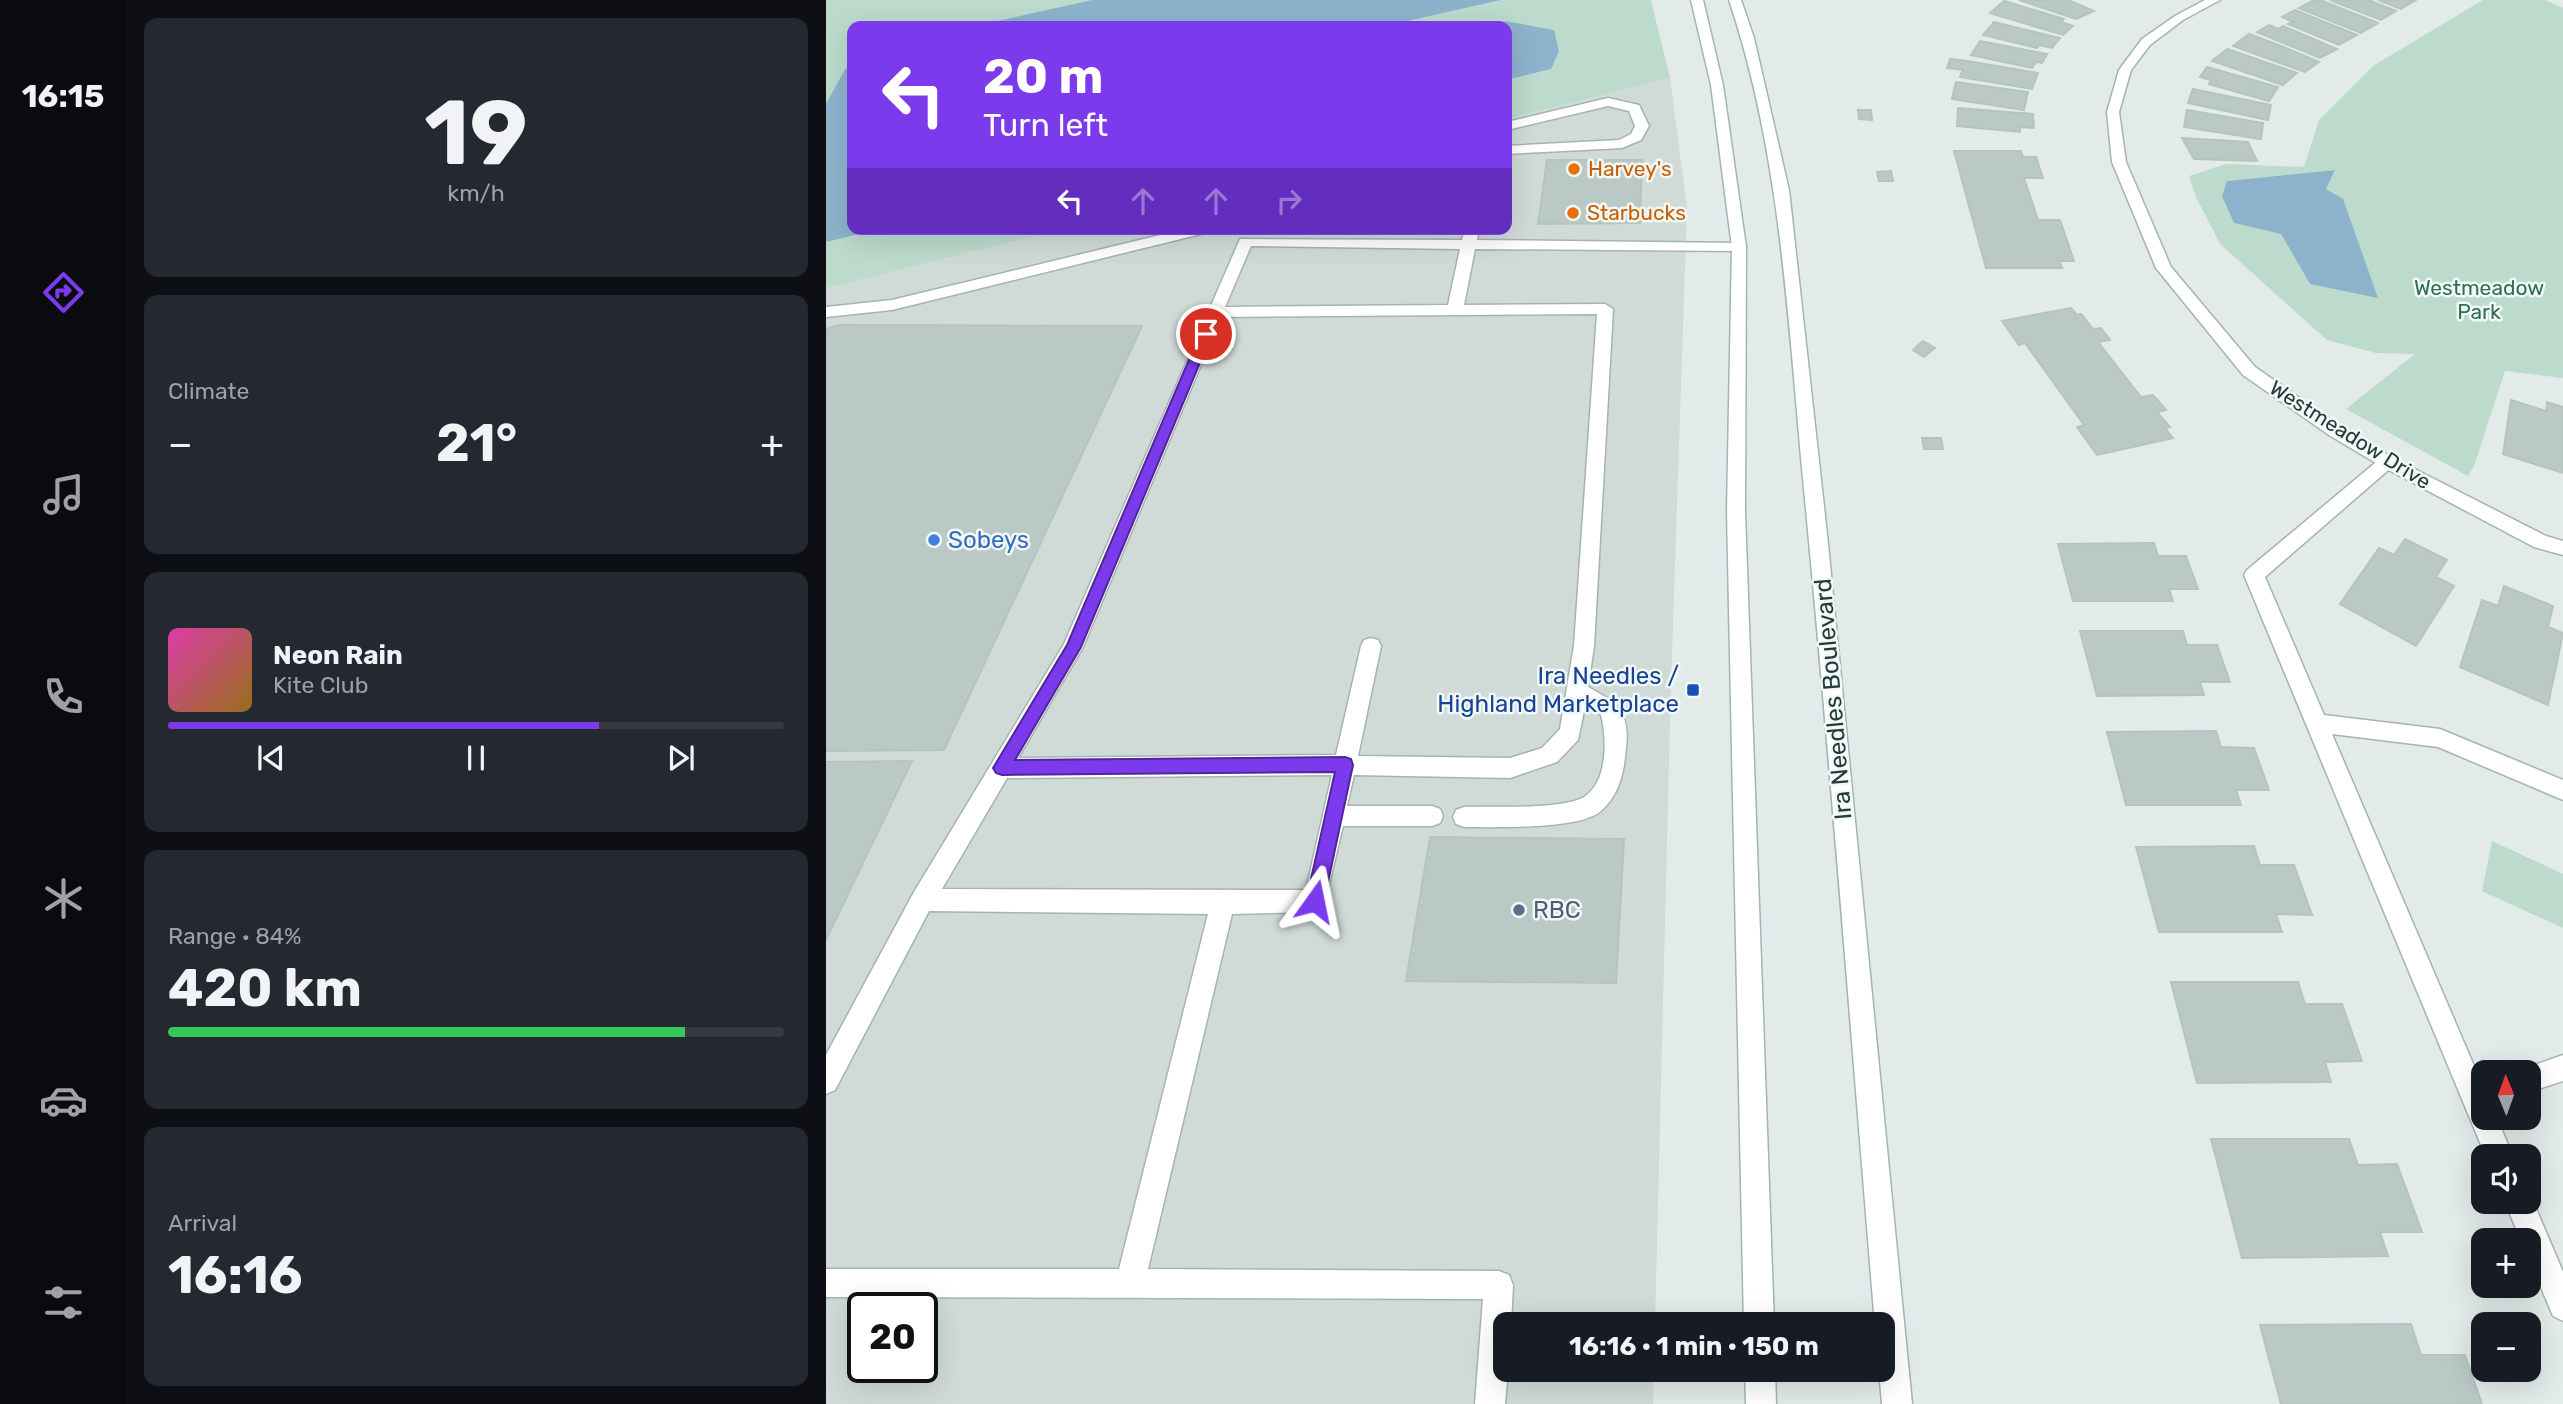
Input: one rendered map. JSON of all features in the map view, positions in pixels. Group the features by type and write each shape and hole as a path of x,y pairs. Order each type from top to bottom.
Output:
{"main road":[{"path":"1697,0 1717,85 1739,247 1736,512 1759,1312"},
{"name":"Ira Needles Boulevard","path":"1735,0 1748,38 1782,190 1818,534 1897,1404"},
{"name":"Westmeadow Drive","path":"2214,0 2179,18 2146,42 2125,70 2113,112 2119,163 2164,268 2249,371 2334,431 2387,462 2541,542 2563,548"},
{"path":"1512,125 1608,102 1634,108 1642,126 1636,137 1622,144 1512,150"},
{"path":"826,312 892,305 1179,235"},
{"path":"826,1081 922,900 1073,647 1247,235 1470,237 1739,247"},
{"path":"1455,310 1470,237"},
{"path":"1002,768 1345,765 1510,768 1549,755 1570,733 1584,646 1605,309 1215,312"},
{"path":"2387,462 2254,575 2471,1083"},
{"path":"922,900 1223,904 1315,901 1371,646"},
{"path":"1464,817 1548,816 1592,805 1612,778 1617,735 1610,710 1577,691"},
{"path":"2317,723 2440,738 2563,790"},
{"path":"1334,816 1432,816"},
{"path":"1130,1283 1223,904"},
{"path":"2541,1075 2563,1068"},
{"path":"2524,1214 2563,1306"},
{"path":"826,1283 1499,1285 1490,1404"},
{"path":"1760,1382 1761,1404"}],"shaded area":[{"path":"1670,78 1687,208 1671,683 1655,1312 1493,1312 1493,1382 1654,1382 1653,1404 826,1404 826,288 1039,235 1512,235 1512,118"}],"green space":[{"path":"826,0 1092,0 997,21 847,21 847,68 826,104"},
{"path":"1501,0 1651,0 1670,78 1512,118 1512,79 1551,69 1512,28 1512,21 1407,21"},
{"name":"Westmeadow Park","path":"2483,0 2545,0 2563,8 2563,378 2505,371 2474,466 2468,476 2346,409 2415,354 2376,353 2327,340 2220,244 2196,197 2189,176 2226,164 2304,167 2319,120 2373,66","holes":["2335,170 2326,189 2310,284 2281,234 2227,181"]},
{"path":"856,235 1039,235 826,288 826,242"},
{"path":"2492,841 2563,874 2563,928 2482,891"}],"water":[{"path":"1092,0 1501,0 1407,21 997,21"},
{"path":"1512,22 1554,30 1559,51 1551,69 1512,79"},
{"path":"847,68 847,235 856,235 826,242 826,104"},
{"path":"2335,170 2326,189 2343,199 2378,298 2310,284 2281,234 2234,223 2222,196 2227,181"}],"building":[{"path":"2019,0 2068,0 2094,11 2076,19"},
{"path":"2314,0 2378,23 2361,33 2299,8"},
{"path":"2330,0 2368,0 2396,11 2381,20"},
{"path":"2378,0 2416,0 2401,9"},
{"path":"2004,1 2064,19 2061,22 2073,26 2063,35 1990,13"},
{"path":"2295,10 2357,35 2339,45 2288,24 2293,22 2282,17"},
{"path":"1994,22 2060,38 2052,48 2039,45 2037,48 1983,35"},
{"path":"2269,25 2278,29 2283,26 2337,49 2320,58 2257,32"},
{"path":"2249,34 2319,62 2305,72 2233,46"},
{"path":"1980,41 2047,54 2042,63 2036,62 2032,68 1971,55"},
{"path":"2227,49 2297,73 2283,85 2212,61"},
{"path":"1950,59 2038,73 2032,89 1960,77 1963,70 1947,68"},
{"path":"2207,67 2278,87 2269,101 2209,84 2211,80 2200,77"},
{"path":"1956,82 2028,92 2024,110 1952,99"},
{"path":"2193,89 2271,105 2268,120 2188,103"},
{"path":"1958,108 2033,114 2034,128 2020,127 2020,132 1957,126"},
{"path":"1858,110 1871,110 1872,120 1859,119"},
{"path":"2187,110 2263,123 2261,139 2184,127"},
{"path":"2182,138 2248,142 2257,161 2194,159"},
{"path":"1954,151 2021,151 2023,157 2036,157 2043,178 2024,178 2038,220 2060,220 2074,261 2059,261 2062,268 1986,268"},
{"path":"1547,160 1642,160 1640,223 1538,224"},
{"path":"1891,171 1893,181 1879,181 1877,172"},
{"path":"2071,308 2077,315 2081,314 2093,329 2101,328 2110,340 2098,342 2141,397 2153,395 2166,410 2157,412 2170,427 2165,428 2173,438 2097,455 2077,427 2084,425 2025,343 2019,345 2002,321"},
{"name":"Sobeys","path":"838,325 1142,326 944,750 826,751 826,329"},
{"path":"1923,341 1935,348 1924,357 1913,350"},
{"path":"2511,400 2546,411 2547,402 2563,407 2563,473 2503,454"},
{"path":"1922,438 1941,438 1943,449 1924,449"},
{"path":"2405,539 2447,560 2436,577 2454,586 2416,646 2340,604 2379,548 2394,555"},
{"path":"2154,543 2158,556 2186,556 2198,589 2169,589 2173,601 2073,601 2058,544"},
{"path":"2504,586 2553,606 2548,627 2563,633 2548,705 2460,667 2482,600 2498,606"},
{"path":"2080,631 2183,631 2187,645 2217,645 2230,682 2200,682 2204,695 2097,696"},
{"path":"2216,731 2221,747 2254,748 2269,790 2236,790 2241,805 2126,805 2107,732"},
{"path":"912,761 826,940 826,762"},
{"name":"RBC","path":"1430,837 1624,839 1616,983 1406,981"},
{"path":"2254,846 2260,865 2294,865 2312,915 2276,914 2282,932 2159,932 2136,847"},
{"path":"2171,982 2298,982 2305,1004 2342,1004 2362,1061 2325,1062 2331,1082 2197,1083"},
{"path":"2211,1139 2349,1139 2358,1165 2397,1164 2422,1232 2380,1232 2388,1256 2242,1258"},
{"path":"2411,1324 2421,1355 2465,1355 2471,1372 2471,1382 2474,1382 2482,1404 2281,1404 2260,1325"}],"place":[{"name":"Harvey's","path":"1574,169"},
{"name":"Starbucks","path":"1573,213"},
{"name":"Sobeys","path":"934,540"},
{"name":"Ira Needles / Highland Marketplace","path":"1693,690"},
{"name":"RBC","path":"1519,910"}],"route":[{"path":"1206,334 1073,647 1002,768 1345,765 1315,901"}]}
